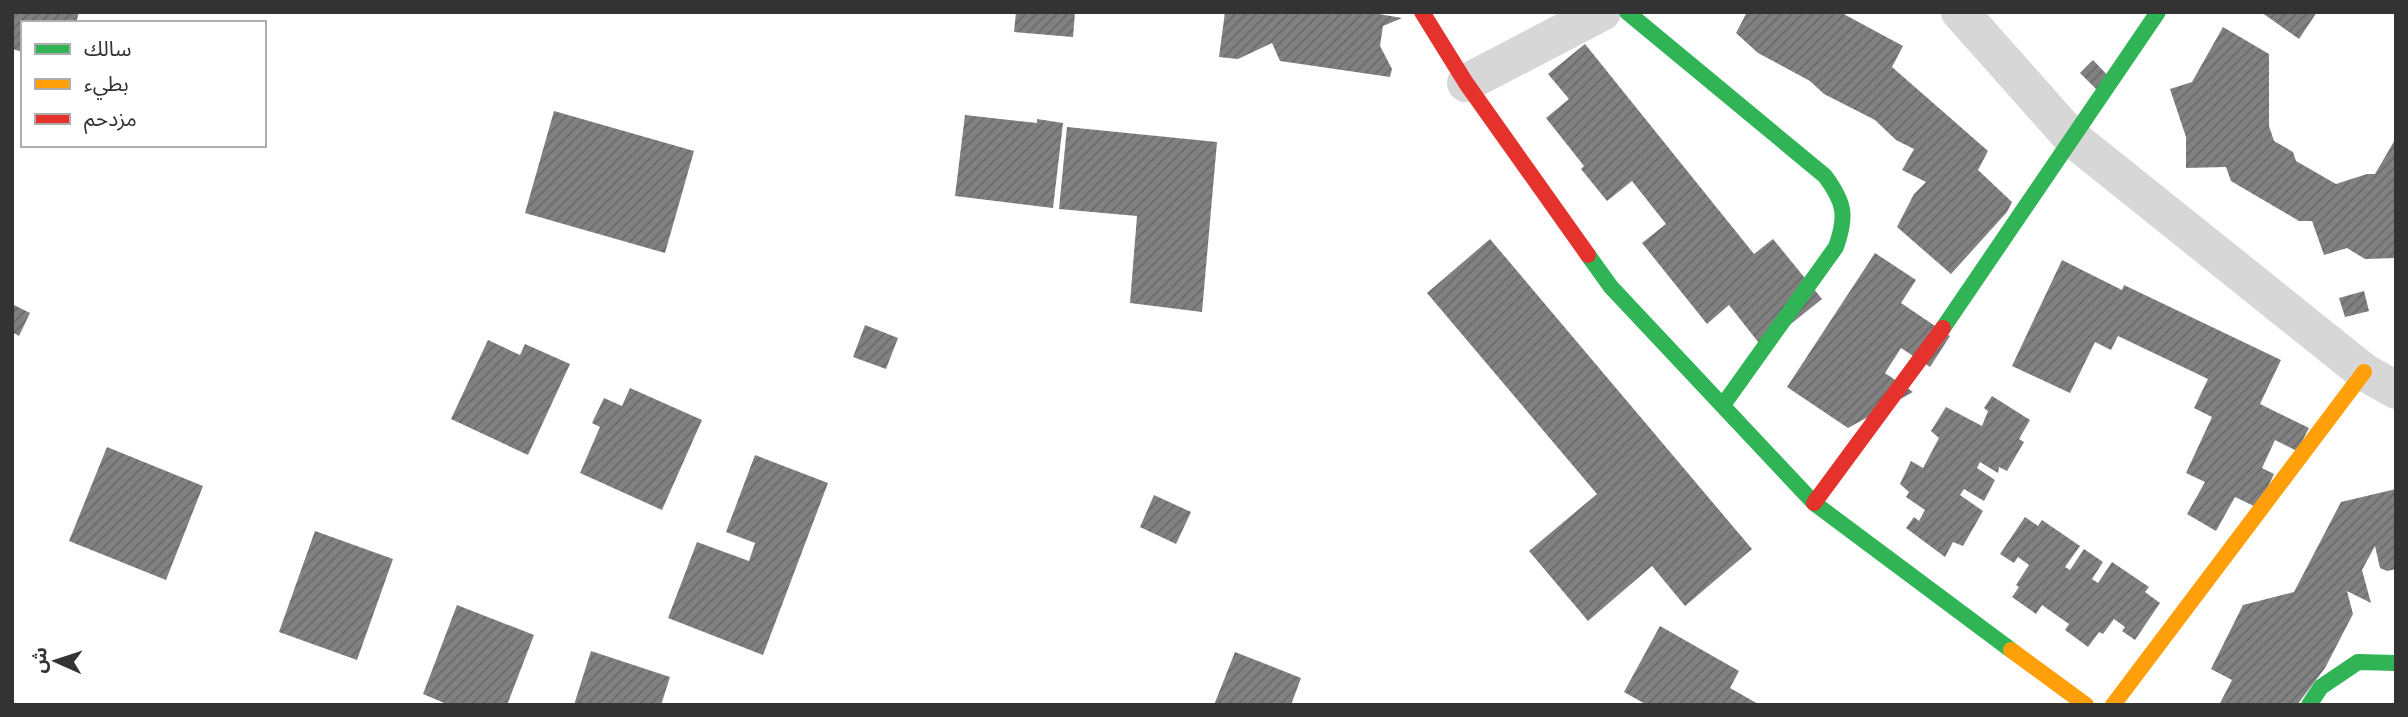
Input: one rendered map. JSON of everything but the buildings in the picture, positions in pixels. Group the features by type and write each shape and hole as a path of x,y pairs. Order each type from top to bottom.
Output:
{"street":[{"path":"1422,12 1466,83 1611,288 1814,503 2086,705"},
{"path":"1466,83 1602,12"},
{"path":"1627,12 1825,176 1839,193 1845,211 1843,229 1836,247 1723,405"},
{"path":"1959,12 2072,138 2380,381 2113,705"},
{"path":"1814,503 1938,334 2158,12"},
{"path":"2309,705 2321,687 2358,662 2396,663"}],"traffic: fast":[{"path":"1627,12 1825,176 1837,194 1842,210 1842,227 1836,247 1723,405"},
{"path":"1943,328 2158,12"},
{"path":"1588,255 1611,287 1814,503 2011,650"},
{"path":"2309,705 2321,687 2358,662 2396,663"}],"traffic: slow":[{"path":"2113,705 2364,372"},
{"path":"2011,650 2086,705"}],"traffic: jam":[{"path":"1422,12 1466,83 1588,255"},
{"path":"1814,503 1943,328"}]}
